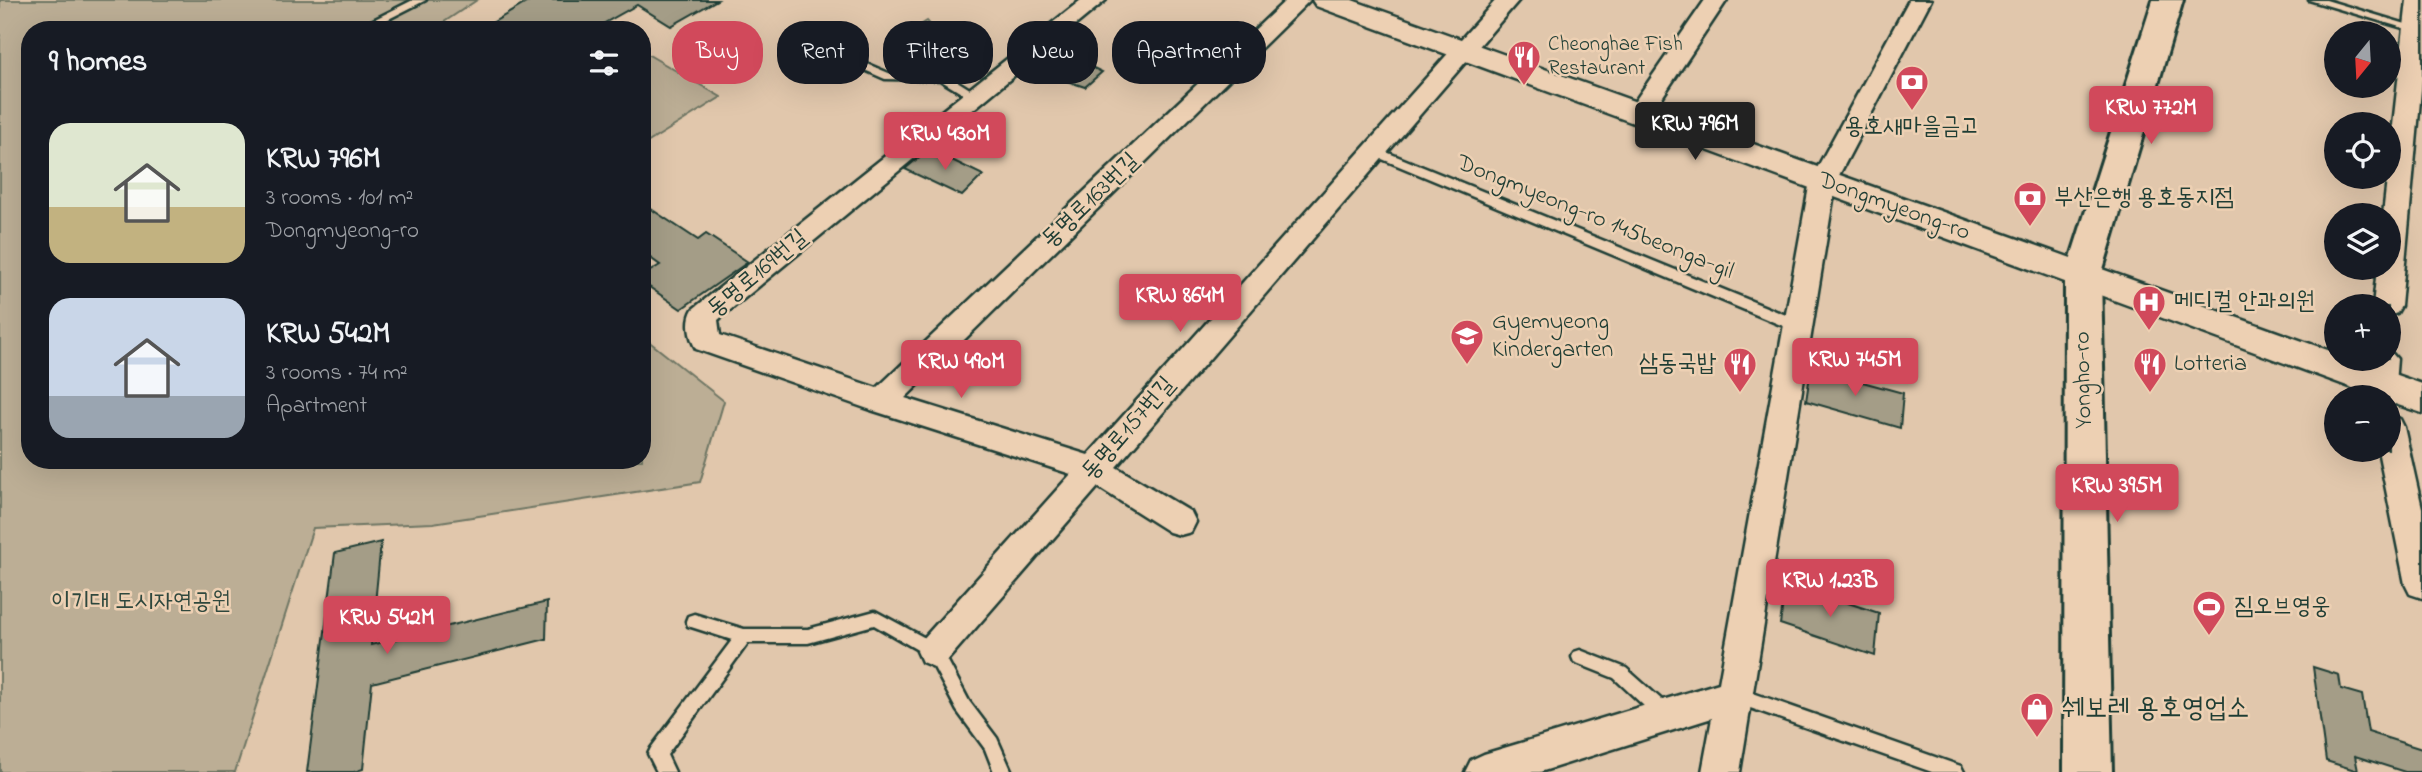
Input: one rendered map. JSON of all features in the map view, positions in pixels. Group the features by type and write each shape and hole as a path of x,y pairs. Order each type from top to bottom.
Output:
{"main road":[{"name":"Yongho-ro","path":"2088,772 2083,276 2168,0"}],"street":[{"name":"동명로169번길","path":"1095,0 703,316 706,341 882,402 1094,469 1180,522"},
{"name":"동명로163번길","path":"882,402 1299,0"},
{"name":"Dongmyeong-ro","path":"1326,0 2083,276 2381,380 2422,399"},
{"name":"동명로157번길","path":"934,651 1508,0"},
{"path":"1638,114 1716,0"},
{"path":"1721,772 1823,181 1920,0"},
{"path":"2388,294 2418,8"},
{"path":"2396,462 2422,584"},
{"path":"1484,772 1665,714 1734,695"}],"lane":[{"path":"372,21 421,0"},
{"path":"2314,0 2418,8"},
{"path":"869,68 889,77 942,76 975,96"},
{"name":"Dongmyeong-ro 145beonga-gil","path":"1374,151 1798,326"},
{"path":"694,621 744,636 808,636 875,618 934,651 963,706 991,744 1003,772"},
{"path":"666,772 657,754 744,636"},
{"path":"1580,657 1620,673 1665,714"},
{"path":"1734,695 1955,772"}],"green space":[{"name":"이기대 도시자연공원","path":"0,0 477,0 446,21 21,21 21,469 651,469 651,343 724,401 700,482 433,523 313,528 235,772 0,772"},
{"path":"651,56 672,68 672,84 699,84 721,97 651,140"}],"building":[{"path":"531,0 717,0 680,21 672,21 671,26 637,5 608,21 495,21"},
{"path":"929,149 983,175 962,196 905,169"},
{"path":"651,209 698,240 706,234 748,262 681,309 651,288 651,270 660,265 651,258"},
{"path":"1811,368 1903,393 1900,428 1806,401"},
{"path":"381,542 371,645 547,602 546,639 372,683 363,769 354,772 307,772 335,553"},
{"path":"1786,583 1879,613 1875,656 1780,624"},
{"path":"2313,667 2339,675 2341,689 2362,695 2368,732 2422,749 2422,772 2405,772 2355,756 2358,771 2326,761"}],"place":[{"name":"Cheonghae Fish Restaurant","path":"1524,87"},
{"name":"용호새마을금고","path":"1912,112"},
{"name":"부산은행 용호동지점","path":"2030,228"},
{"name":"메디컬 안과의원","path":"2149,332"},
{"name":"Gyemyeong Kindergarten","path":"1467,366"},
{"name":"삼동국밥","path":"1740,394"},
{"name":"Lotteria","path":"2150,394"},
{"name":"짐오브영웅","path":"2209,637"},
{"name":"쉐보레 용호영업소","path":"2037,739"}]}
